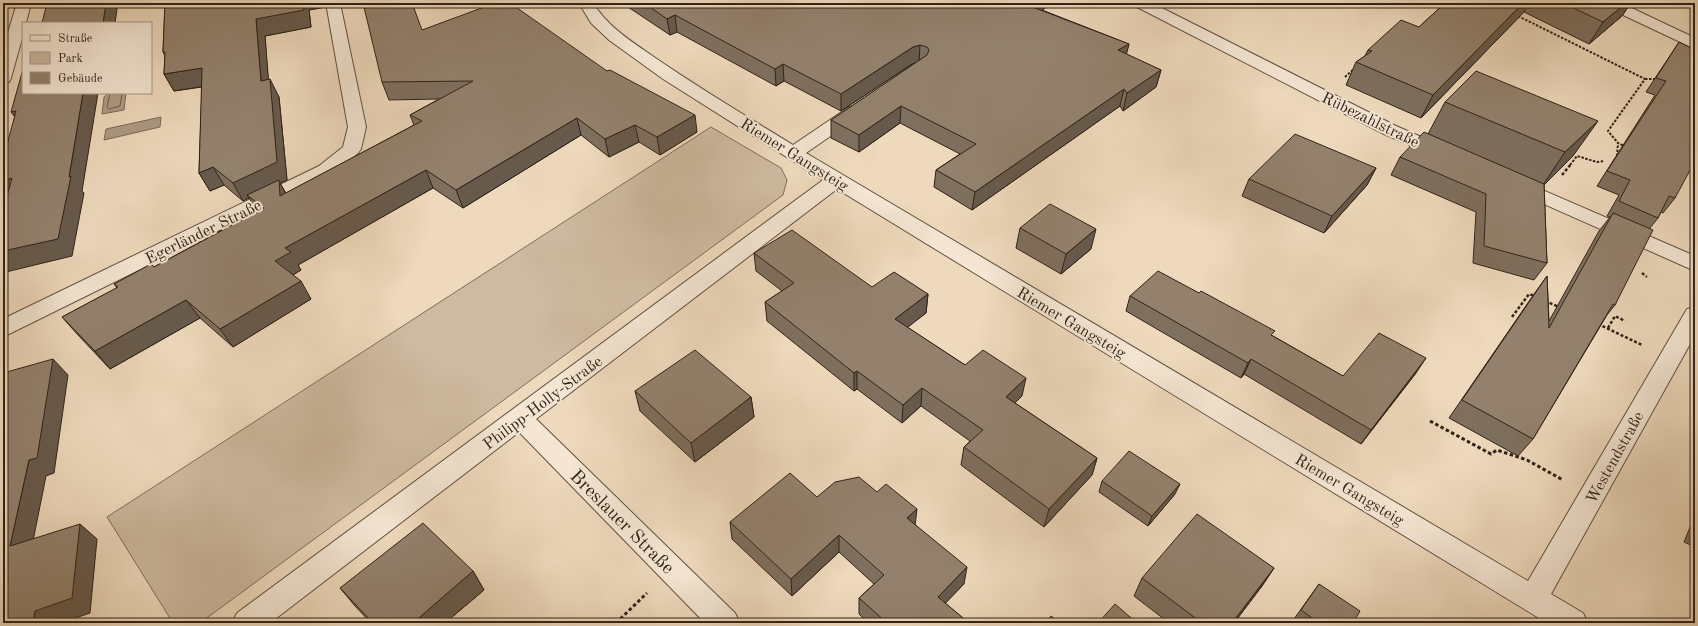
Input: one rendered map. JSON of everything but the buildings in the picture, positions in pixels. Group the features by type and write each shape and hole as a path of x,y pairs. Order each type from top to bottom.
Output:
{"street":[{"path":"3,78 24,3"},
{"name":"Egerländer Straße","path":"3,329 326,170 352,149 357,127 333,3"},
{"name":"Riemer Gangsteig","path":"586,3 596,20 615,37 669,75 836,180 1573,623"},
{"name":"Rübezahlstraße","path":"1140,3 1390,130 1461,161"},
{"path":"1609,3 1695,44"},
{"path":"793,152 866,104"},
{"name":"Philipp-Holly-Straße","path":"247,623 836,180"},
{"path":"1504,180 1695,264"},
{"name":"Westendstraße","path":"1533,599 1695,315"},
{"name":"Breslauer Straße","path":"520,418 725,623"}],"path":[{"path":"1513,13 1645,79 1653,78 1659,80"},
{"path":"1324,96 1357,65"},
{"path":"1630,149 1618,143 1608,131 1645,79"},
{"path":"1616,160 1618,143"},
{"path":"1554,202 1560,191 1562,173 1577,156 1597,162 1604,161"},
{"path":"1680,169 1695,175"},
{"path":"1512,317 1529,294 1536,297"},
{"path":"1544,300 1565,309"},
{"path":"1608,328 1615,316 1625,321"},
{"path":"1593,322 1670,359"},
{"path":"1430,421 1491,454 1497,450 1527,460 1592,496"},
{"path":"616,623 672,570"}],"green space":[{"path":"711,127 781,168 787,180 783,195 200,623 173,623 107,517"}],"water":[{"path":"107,94 126,94 124,110 102,114 104,97"},
{"path":"161,117 160,127 104,140 106,129"}]}
